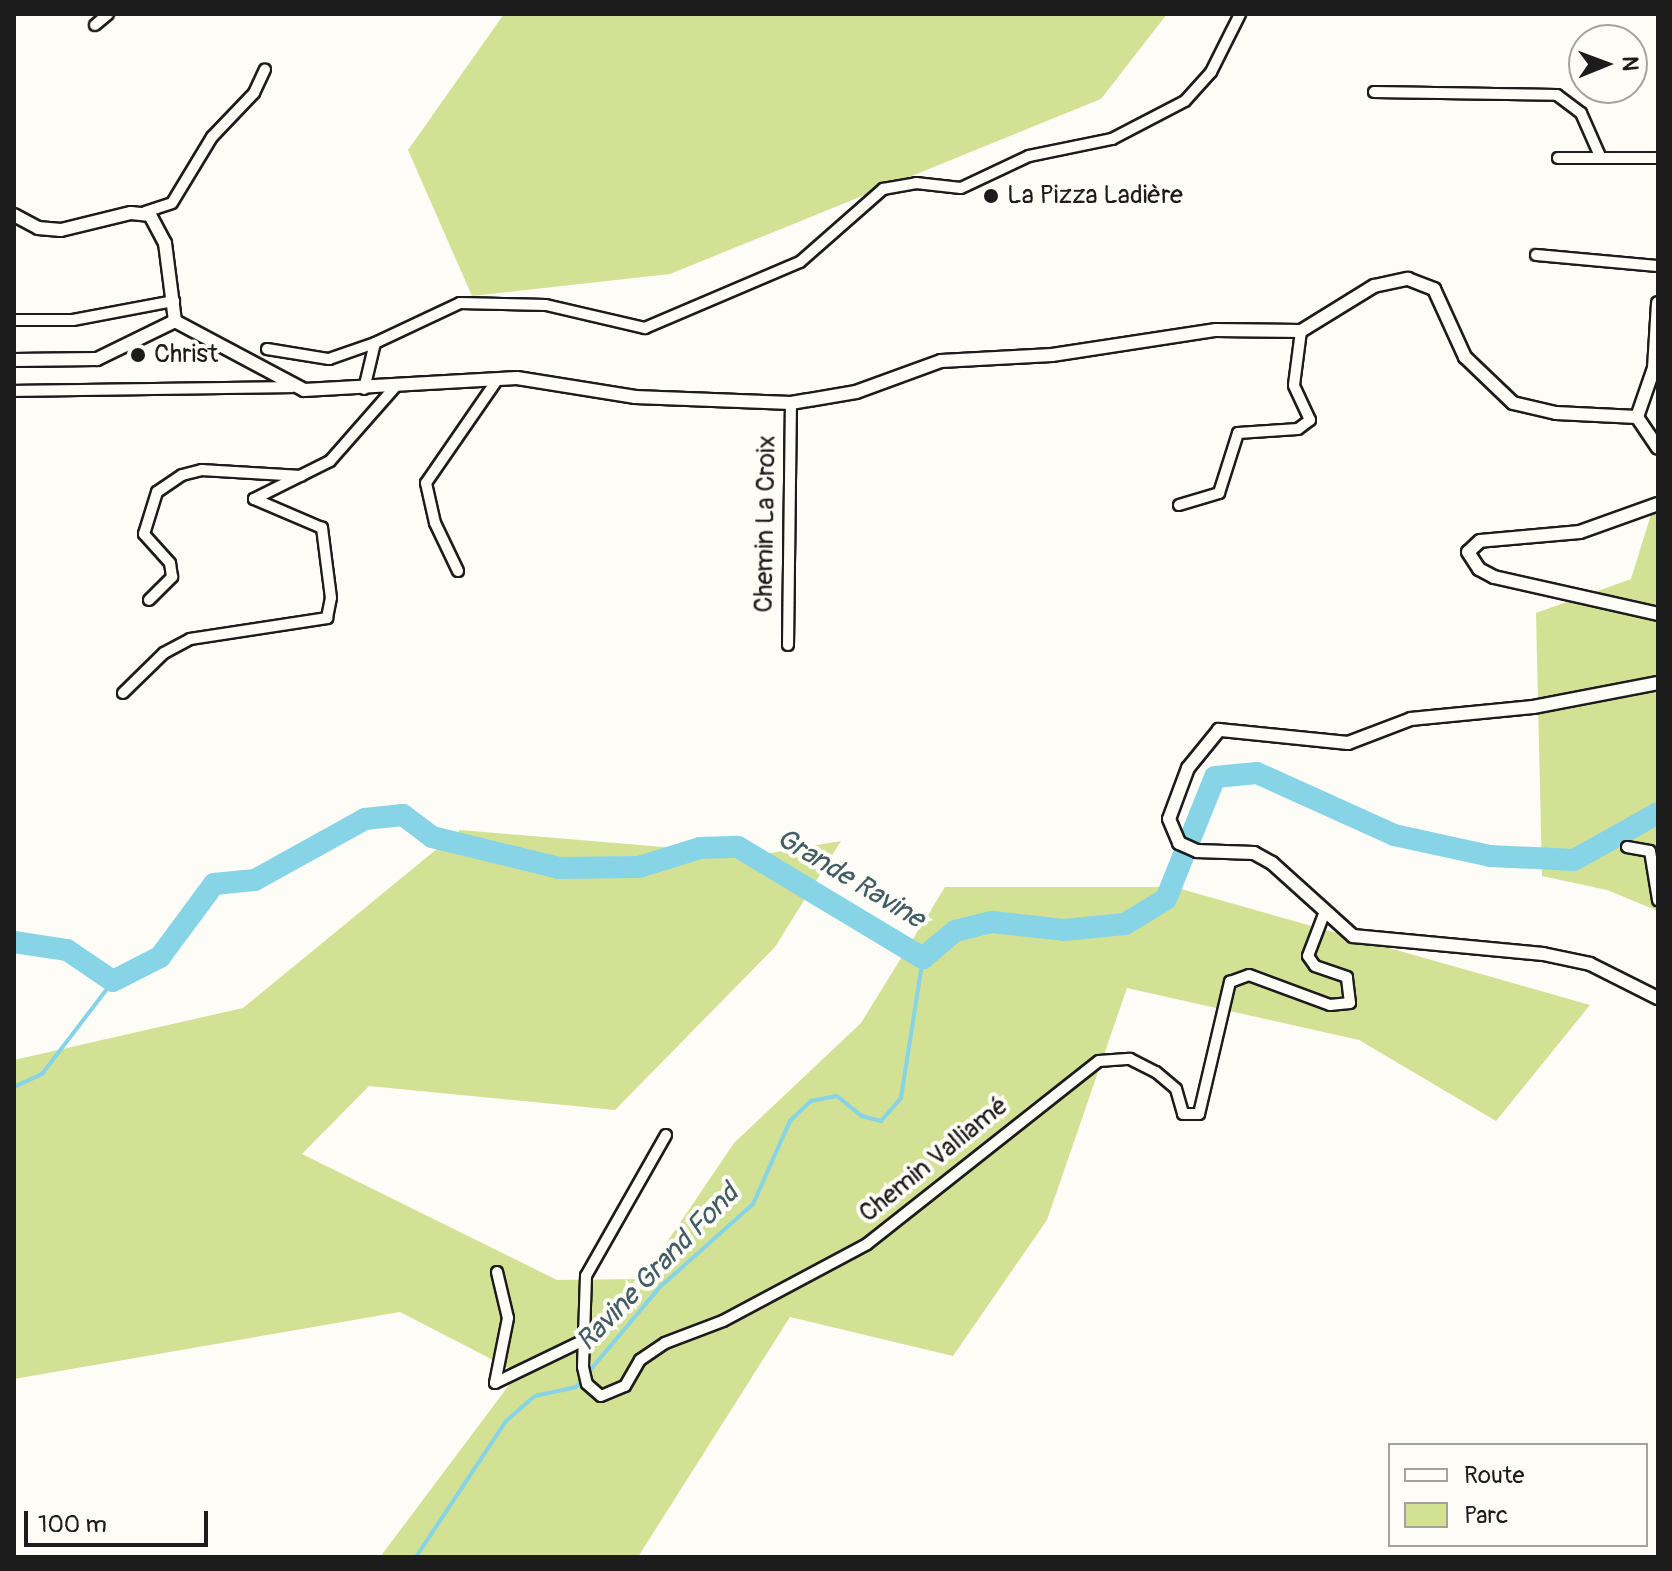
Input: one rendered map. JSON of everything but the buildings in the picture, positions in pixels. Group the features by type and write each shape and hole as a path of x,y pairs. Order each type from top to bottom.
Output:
{"street":[{"path":"95,25 108,14"},
{"path":"267,349 329,359 375,343 460,303 499,300 546,305 622,327 665,322 800,262 883,189 972,185 1029,156 1112,139 1150,122 1185,101 1211,72 1240,14"},
{"path":"14,215 38,228 61,230 172,203 212,137 254,93 265,69"},
{"path":"1374,92 1557,95 1581,113 1600,156"},
{"path":"1558,158 1658,158"},
{"path":"145,212 165,243 175,321"},
{"path":"1536,255 1658,266"},
{"path":"14,391 292,387 364,389 497,380 561,383 635,397 791,403 856,392 941,361 1052,355 1216,330 1301,331 1374,286 1420,281 1434,289 1465,357 1513,403 1556,413 1637,417"},
{"path":"14,320 73,320 174,301"},
{"path":"1637,417 1654,368 1658,303"},
{"path":"14,360 97,359 175,321"},
{"path":"175,321 292,387"},
{"path":"1179,505 1219,493 1238,433 1298,429 1310,420 1294,385 1301,331"},
{"path":"364,389 375,343"},
{"path":"458,571 435,523 426,483 497,380"},
{"path":"123,693 164,653 190,639 327,618 331,598 322,528 254,499 330,461 395,387"},
{"name":"Chemin La Croix","path":"788,645 791,403"},
{"path":"1637,417 1658,448"},
{"path":"149,600 172,577 170,563 144,534 157,492 182,475 202,470 303,476"},
{"path":"1658,504 1580,532 1480,541 1468,552 1479,569 1494,577 1658,614"},
{"path":"1658,683 1533,707 1411,719 1348,743 1219,730 1204,741 1172,805 1172,833 1179,843 1197,851 1254,853 1336,927 1371,941 1543,954 1590,964 1658,998"},
{"path":"1627,847 1650,851 1658,900"},
{"name":"Chemin Valliamé","path":"666,1135 586,1276 583,1367 587,1384 601,1396 613,1395 640,1360 665,1343 723,1321 867,1244 1099,1061 1130,1059 1156,1072 1176,1089 1183,1114 1199,1114 1230,982 1249,975 1330,1005 1350,1003 1347,977 1315,966 1308,956 1324,914"},
{"path":"497,1272 508,1318 495,1383 584,1340"}],"green space":[{"path":"504,14 1167,14 1101,99 670,274 472,296 408,150"},
{"path":"1658,492 1658,911 1607,890 1542,876 1536,613 1631,579"},
{"path":"460,830 759,855 841,841 775,947 615,1110 369,1086 302,1154 557,1280 642,1279 734,1143 861,1023 945,887 1174,887 1590,1005 1496,1121 1359,1040 1127,988 1047,1220 953,1356 790,1317 638,1557 380,1557 518,1373 400,1312 14,1379 14,1060 243,1008"}],"waterway":[{"name":"Grande Ravine","path":"14,942 67,950 113,981 160,957 214,884 255,880 365,819 403,815 432,837 559,868 639,867 700,848 738,847 923,958 955,931 992,922 1064,930 1125,924 1166,899 1215,777 1257,773 1394,835 1490,856 1574,860 1658,813"},
{"name":"Ravine Grand Fond","path":"416,1557 506,1421 535,1396 576,1387 660,1287 753,1204 790,1121 811,1101 837,1096 862,1116 881,1121 901,1098 923,958"},
{"path":"14,1087 42,1074 113,981"}],"place":[{"name":"La Pizza Ladière","path":"991,196"},
{"name":"Christ","path":"138,355"}]}
